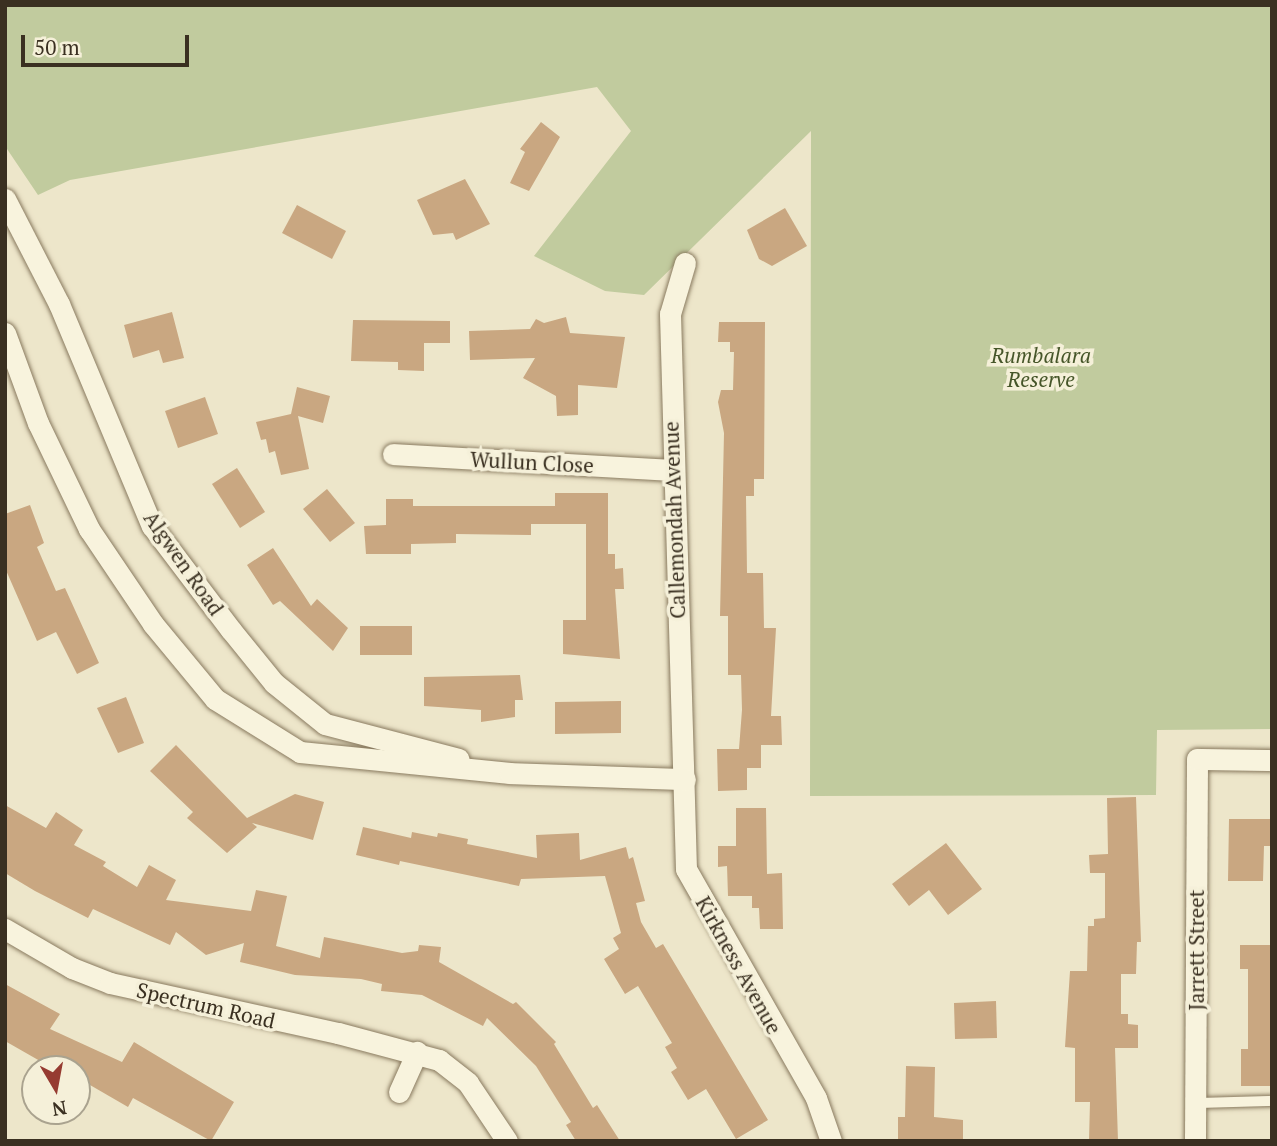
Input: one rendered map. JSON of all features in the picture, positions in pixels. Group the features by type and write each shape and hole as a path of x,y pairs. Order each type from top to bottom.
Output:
{"street":[{"name":"Algwen Road","path":"5,198 59,304 152,526 274,683 326,724 510,773"},
{"name":"Callemondah Avenue","path":"685,263 670,314 671,470 685,779"},
{"name":"Algwen Road","path":"5,334 38,423 89,529 153,624 215,699 300,752 510,773 685,779"},
{"name":"Wullun Close","path":"393,454 671,470"},
{"name":"Jarrett Street","path":"1195,1141 1196,759 1272,760"},
{"name":"Kirkness Avenue","path":"685,779 685,869 816,1098 831,1141"},
{"name":"Spectrum Road","path":"5,929 72,968 110,983 417,1052 452,1067 480,1097 507,1141"},
{"path":"399,1092 417,1052"}],"lane":[{"path":"1195,1103 1272,1101"}],"green space":[{"name":"Rumbalara Reserve","path":"5,5 1272,5 1272,729 1157,730 1156,795 810,796 811,131 644,295 605,291 534,256 631,131 597,87 70,180 38,195 5,146"}],"building":[{"path":"541,122 560,137 529,191 510,183 525,152 520,149"},
{"path":"465,179 490,224 456,240 453,233 433,235 417,200"},
{"path":"297,205 346,231 332,259 282,233"},
{"path":"785,208 807,246 772,266 759,259 747,230"},
{"path":"172,312 184,358 163,363 159,350 133,358 124,325"},
{"path":"566,317 570,333 625,337 617,388 578,385 578,415 557,416 556,396 523,378 535,358 470,360 469,331 530,329 536,319 544,323"},
{"path":"353,320 450,321 450,343 424,343 424,371 398,370 398,362 351,361"},
{"path":"719,322 765,322 764,479 754,479 754,496 746,496 747,573 763,573 764,628 776,628 771,716 781,716 782,745 761,745 761,768 747,768 747,790 718,791 717,749 739,749 742,710 741,675 728,675 728,616 720,616 724,433 718,402 721,390 733,390 734,352 730,352 730,342 718,342"},
{"path":"297,387 330,396 323,423 298,416 309,469 281,475 275,451 269,453 266,439 261,440 256,422 291,414"},
{"path":"205,397 218,434 178,448 165,411"},
{"path":"237,468 265,512 240,528 212,484"},
{"path":"327,489 355,523 330,542 303,509"},
{"path":"555,493 608,493 608,554 615,554 615,569 623,568 624,589 615,589 620,659 563,654 563,620 586,620 586,524 531,524 531,535 456,534 456,543 411,544 411,554 366,554 364,526 386,525 386,499 413,499 413,506 555,506"},
{"path":"30,505 44,543 37,547 56,591 65,588 99,663 77,674 56,632 37,641 5,568 5,514"},
{"path":"273,548 311,606 317,599 348,628 333,651 280,601 273,605 247,565"},
{"path":"360,626 412,626 412,655 360,655"},
{"path":"520,675 523,700 515,700 515,717 481,722 481,710 424,706 424,677"},
{"path":"126,697 144,743 118,753 97,708"},
{"path":"621,701 621,733 555,734 555,702"},
{"path":"176,745 247,818 295,794 324,802 313,840 252,823 257,827 227,853 187,818 193,812 150,771"},
{"path":"1136,797 1141,942 1137,942 1136,974 1121,974 1121,1014 1128,1014 1128,1024 1138,1025 1138,1048 1115,1048 1118,1141 1089,1141 1090,1102 1075,1102 1075,1048 1065,1047 1070,971 1087,971 1088,926 1094,926 1094,919 1105,918 1105,873 1090,873 1089,855 1108,854 1107,798"},
{"path":"5,805 46,828 56,812 83,830 74,845 106,862 103,866 137,887 149,865 176,880 166,900 251,911 256,890 287,896 276,946 320,958 324,937 402,953 418,951 419,945 441,947 439,962 513,1004 516,1002 556,1042 554,1044 593,1108 597,1105 620,1141 576,1141 566,1125 571,1122 536,1066 487,1018 483,1026 422,995 381,991 382,984 361,979 295,975 240,962 244,943 206,955 176,932 170,945 93,909 88,918 35,891 5,873"},
{"path":"736,808 766,808 767,874 782,873 783,929 760,929 759,908 752,908 752,896 728,896 727,866 718,867 718,846 736,846"},
{"path":"1229,819 1272,819 1271,846 1264,846 1263,881 1228,881"},
{"path":"363,827 411,838 412,832 437,837 438,833 468,839 467,844 537,858 536,835 579,833 580,860 626,847 629,859 633,857 645,901 636,903 641,922 656,948 663,944 768,1120 736,1139 706,1089 688,1100 671,1072 677,1068 665,1047 672,1043 638,986 625,994 604,959 619,949 613,938 621,933 605,876 521,879 519,886 400,861 399,865 356,855"},
{"path":"946,843 982,889 948,915 929,890 909,906 892,884"},
{"path":"1240,945 1272,945 1272,1086 1241,1086 1241,1049 1248,1049 1248,969 1240,969"},
{"path":"5,984 60,1014 50,1029 122,1062 134,1042 234,1102 211,1141 133,1098 128,1107 91,1086 91,1055 30,1055 5,1041"},
{"path":"996,1001 997,1038 955,1039 954,1003"},
{"path":"906,1066 935,1067 934,1117 963,1120 963,1141 898,1140 898,1117 905,1117"}]}
